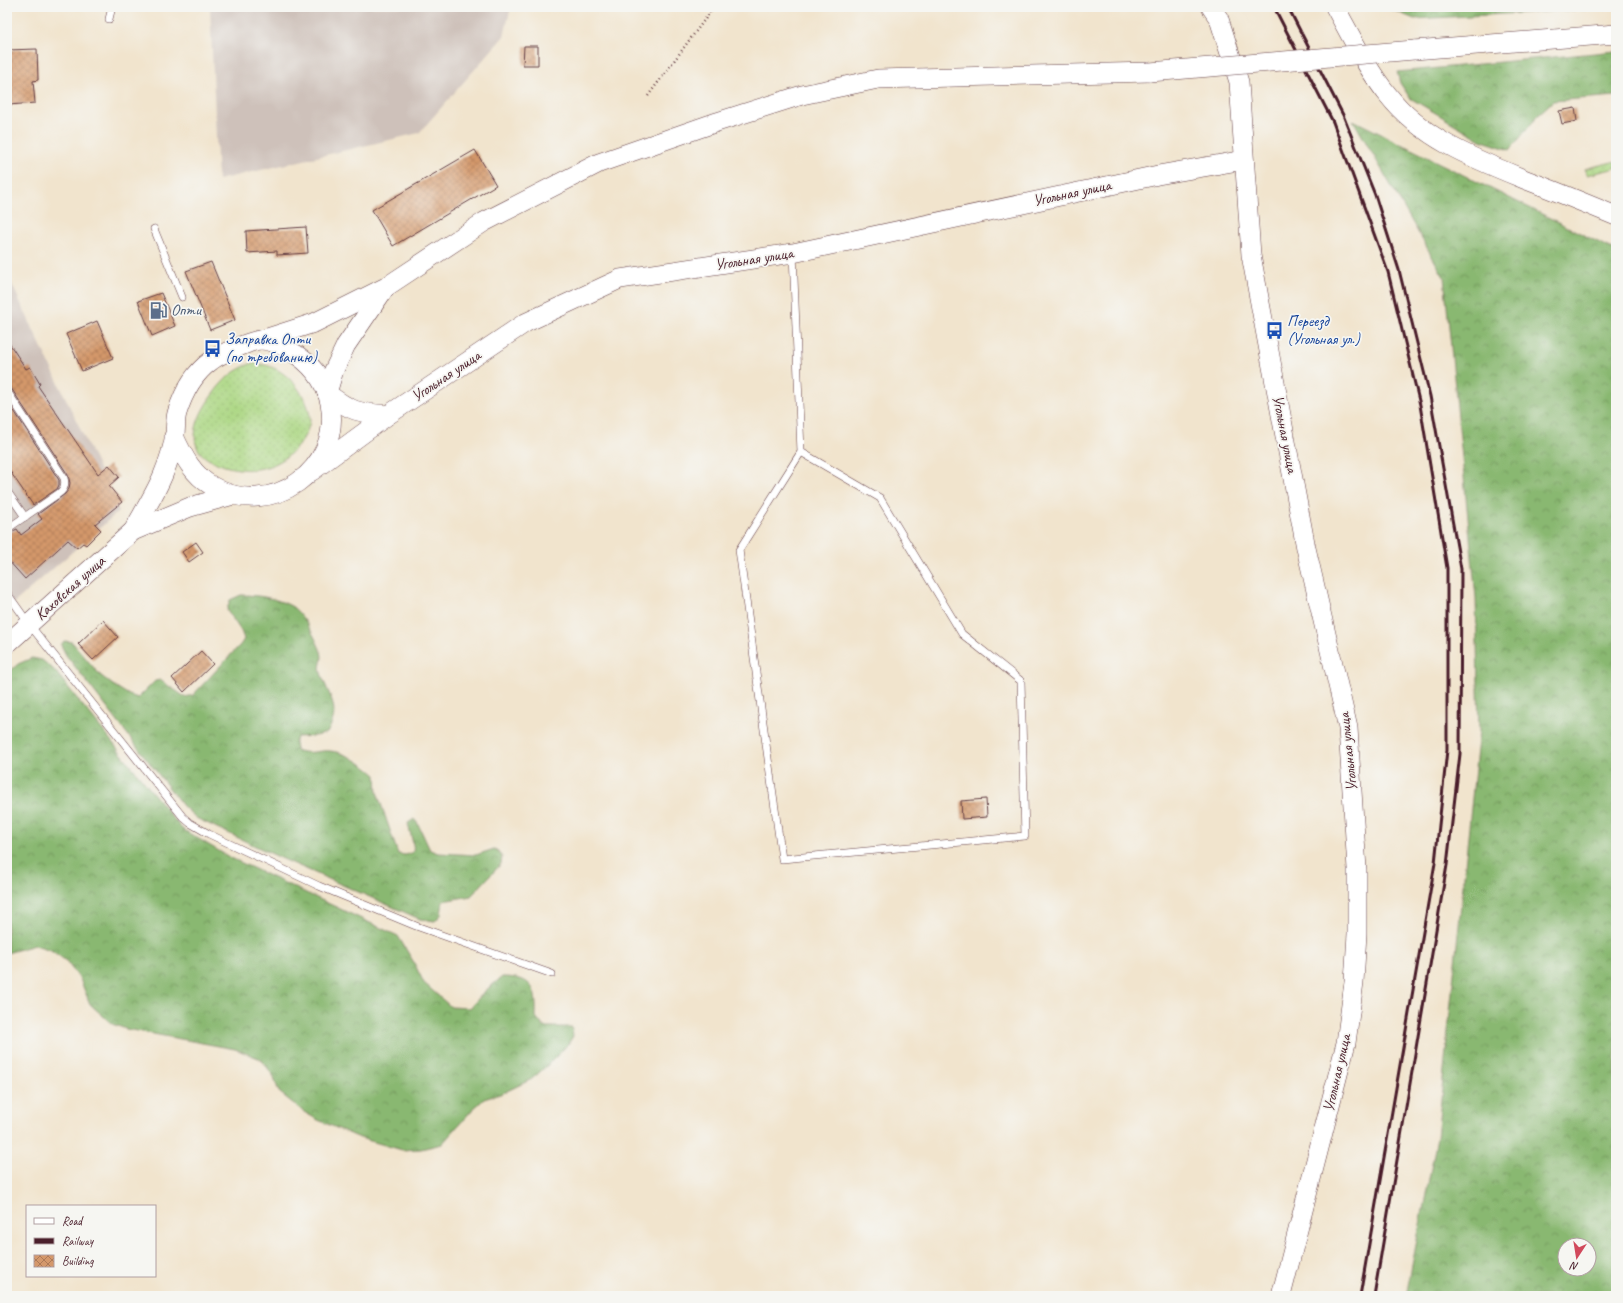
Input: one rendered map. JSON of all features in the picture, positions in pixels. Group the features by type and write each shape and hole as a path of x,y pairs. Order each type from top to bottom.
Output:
{"main road":[{"name":"Угольная улица","path":"1211,7 1219,19 1239,82 1253,263 1306,548 1348,728 1357,869 1357,934 1354,982 1346,1043 1281,1296"},
{"path":"1334,7 1388,95 1421,127 1455,149 1616,216"},
{"path":"133,531 163,475 174,436 177,414 183,396 192,381 204,366 216,357 261,340 314,323 386,287 484,222 598,163 717,122 802,95 878,79 1150,72 1616,34"},
{"name":"Угольная улица","path":"312,470 388,416 525,323 620,279 793,253 1158,175 1244,160"},
{"path":"328,393 334,370 346,345 386,287"},
{"path":"174,436 182,453 194,472 212,486 233,495 255,497 276,494 296,485 312,470 324,453 330,434 332,413 328,393 317,373 302,357 282,346 261,340"},
{"path":"328,393 350,410 362,414 388,416"},
{"path":"133,531 190,507 233,495"},
{"name":"Каховская улица","path":"7,644 133,531"}],"lane":[{"path":"109,19 112,7"},
{"path":"154,229 182,297"},
{"path":"793,253 801,452 739,550 782,859 1025,836 1021,682 962,634 880,498 801,452"},
{"path":"7,390 64,478 65,482 62,491 7,529"},
{"path":"7,491 25,517"},
{"path":"7,593 29,624 183,817 190,823 209,834 319,886 416,926 552,974"}],"path":[{"path":"648,96 714,7"}],"shaded area":[{"path":"210,7 511,7 504,36 419,133 218,180"},
{"path":"7,274 119,511 7,609"}],"green space":[{"path":"1386,7 1616,7 1616,8 1414,19"},
{"path":"1616,51 1616,96 1553,101 1540,113 1510,150 1483,141 1410,98 1400,83 1397,72"},
{"path":"1353,120 1616,251 1616,1296 1406,1296 1437,1138 1479,730 1476,598 1444,277"},
{"path":"1616,161 1616,168 1587,175 1584,169"},
{"path":"253,363 276,369 294,384 304,397 310,420 305,435 297,447 288,456 268,467 246,470 212,461 201,453 196,443 195,431 205,406 221,384 234,372"},
{"path":"241,595 267,598 285,603 300,614 309,627 322,655 320,670 333,703 334,716 327,733 315,736 297,737 295,743 296,750 306,752 337,752 358,762 376,775 377,792 398,854 405,855 413,852 413,842 408,823 414,819 418,824 430,850 438,853 476,855 494,849 498,851 502,857 501,864 471,896 443,901 441,915 435,921 420,919 283,859 196,818 183,806 66,655 61,645 64,641 72,642 100,675 129,695 138,698 155,681 160,680 185,697 193,695 244,639 241,631 227,610 230,600"},
{"path":"32,658 42,660 55,671 182,829 229,857 398,936 424,983 451,1007 470,1008 484,992 502,977 521,979 527,982 534,992 536,1017 544,1027 572,1027 573,1036 568,1044 532,1079 503,1093 484,1099 472,1110 442,1144 421,1149 402,1150 360,1138 318,1120 304,1112 279,1092 273,1075 261,1059 235,1049 126,1029 112,1024 90,1004 80,979 66,961 51,950 35,945 7,953 7,674 18,664"}],"building":[{"path":"524,46 538,46 538,65 523,65"},
{"path":"37,49 38,80 33,81 35,103 8,105 7,50"},
{"path":"1575,108 1577,121 1562,124 1559,111"},
{"path":"475,150 496,185 393,246 372,210"},
{"path":"306,227 308,253 277,255 277,251 247,253 246,231"},
{"path":"211,262 235,320 210,330 186,271"},
{"path":"161,293 175,326 152,336 138,301"},
{"path":"97,321 113,358 82,371 66,334"},
{"path":"7,340 26,369 30,367 40,384 38,386 98,474 109,465 119,477 109,486 122,502 95,524 101,530 86,545 83,543 77,548 68,540 25,579 7,559 7,534 17,529 21,535 42,519 38,514 65,494 69,489 70,483 68,475 11,388 7,386"},
{"path":"7,400 59,480 57,489 33,505 7,467"},
{"path":"196,542 203,552 189,562 182,552"},
{"path":"103,620 118,637 93,660 78,644"},
{"path":"201,651 213,664 184,692 172,678"},
{"path":"986,799 987,817 962,819 961,801"}],"railway":[{"path":"1274,7 1333,122 1388,272 1420,405 1447,568 1447,750 1435,863 1360,1296"},
{"path":"1288,7 1343,115 1375,195 1399,270 1430,396 1461,569 1460,754 1447,865 1374,1296"}],"place":[{"name":"Опти","path":"158,310"},
{"name":"Переезд (Угольная ул.)","path":"1274,330"},
{"name":"Заправка Опти (по требованию)","path":"212,348"}]}
